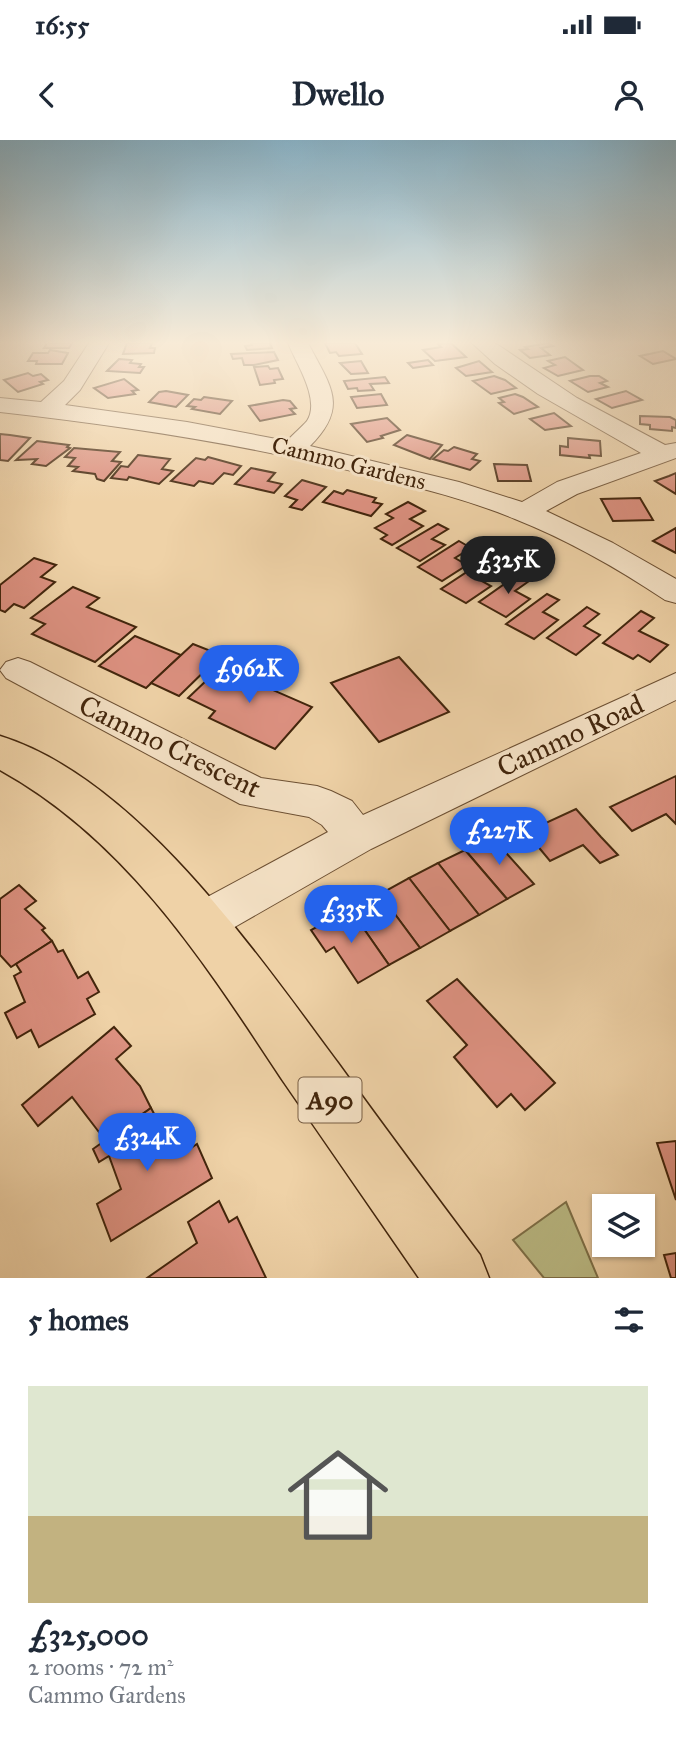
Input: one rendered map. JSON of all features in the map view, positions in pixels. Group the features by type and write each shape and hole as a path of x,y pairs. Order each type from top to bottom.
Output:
{"main road":[{"name":"A90","path":"0,751 44,774 80,799 153,863 203,922 457,1278"}],"street":[{"path":"47,410 61,396"},
{"path":"294,448 320,420 325,410 321,396"},
{"path":"559,396 669,452"},
{"name":"Cammo Gardens","path":"0,405 176,426 294,448 438,485 524,512 577,536 676,593"},
{"path":"524,512 567,488 669,452"},
{"name":"Cammo Crescent","path":"18,670 254,793 317,802 337,813 356,837"},
{"name":"Cammo Road","path":"203,922 356,837 676,685"}],"green space":[{"path":"566,1202 598,1278 544,1278 513,1240"}],"building":[{"path":"155,396 187,396 176,407 149,402"},
{"path":"382,396 387,405 357,408 351,397"},
{"path":"521,396 538,407 514,414 499,403 504,402 499,398"},
{"path":"635,396 642,400 612,408 596,399"},
{"path":"204,397 232,401 220,414 187,406 194,399 201,400"},
{"path":"290,401 296,408 290,409 295,414 260,421 249,406"},
{"path":"554,413 571,426 545,430 530,419"},
{"path":"640,416 670,417 676,420 676,428 672,427 672,431 650,429 650,425 640,424"},
{"path":"387,418 400,430 367,442 351,424"},
{"path":"0,434 30,438 8,461 0,460"},
{"path":"407,435 442,445 430,459 394,445"},
{"path":"568,438 600,441 601,456 589,455 590,458 560,455 560,446 568,447"},
{"path":"37,441 69,445 67,447 70,448 46,466 32,464 37,459 16,460"},
{"path":"454,447 477,454 472,459 480,461 470,470 433,459 444,450 448,451"},
{"path":"74,448 120,452 112,461 121,462 104,481 97,479 95,474 73,471 78,467 68,466 75,458 65,457"},
{"path":"138,455 170,459 162,469 173,471 159,484 129,477 127,480 111,478 121,466 128,467"},
{"path":"208,457 241,466 233,475 224,473 213,484 199,481 194,486 171,481 196,458 205,460"},
{"path":"494,464 527,465 531,481 498,481"},
{"path":"251,468 275,473 268,481 282,484 274,493 235,484"},
{"path":"676,473 676,494 655,481 669,476"},
{"path":"302,480 326,487 302,510 290,507 297,500 285,496"},
{"path":"347,490 376,498 373,502 382,504 371,516 323,502 334,491 343,494"},
{"path":"640,498 653,520 613,521 601,499"},
{"path":"408,502 425,511 410,519 423,526 392,545 381,539 387,535 375,528 393,518 386,514"},
{"path":"438,524 448,529 432,539 445,545 420,561 397,548"},
{"path":"676,528 676,553 653,541"},
{"path":"459,541 471,548 455,558 467,565 442,581 418,567"},
{"path":"34,558 56,565 41,577 55,582 24,608 14,604 5,612 0,610 0,585"},
{"path":"482,562 494,568 478,579 491,586 466,603 441,589"},
{"path":"520,573 532,579 515,591 530,599 506,617 479,602"},
{"path":"73,587 99,598 87,607 136,627 95,662 32,634 45,624 31,618"},
{"path":"547,594 559,600 543,612 558,620 534,639 506,624"},
{"path":"587,607 599,614 584,626 600,635 576,655 547,638"},
{"path":"641,611 654,618 639,631 668,645 650,662 638,655 633,659 603,643"},
{"path":"135,636 181,655 146,688 99,666"},
{"path":"193,644 221,655 179,696 151,683"},
{"path":"399,657 449,712 379,742 331,683"},
{"path":"230,658 259,671 250,680 312,707 275,749 209,718 215,711 188,698"},
{"path":"676,776 676,824 666,814 632,831 610,807"},
{"path":"576,809 618,855 600,863 583,845 550,861 526,832"},
{"path":"491,836 534,884 507,899 465,850"},
{"path":"465,850 507,899 479,915 438,863"},
{"path":"438,863 479,915 450,931 409,878"},
{"path":"409,878 450,931 420,948 380,894"},
{"path":"19,885 36,901 25,909 45,928 42,930 52,941 11,967 0,955 0,899"},
{"path":"380,894 420,948 389,965 350,909"},
{"path":"350,909 389,965 358,983 334,947 326,952 311,930"},
{"path":"52,941 58,952 63,950 78,978 88,972 99,992 87,999 95,1014 39,1047 31,1030 17,1038 5,1013 25,1002 14,976 21,972 16,964"},
{"path":"457,979 555,1083 525,1110 511,1094 497,1107 454,1057 467,1045 427,1001"},
{"path":"114,1027 131,1046 116,1059 140,1086 151,1108 105,1140 72,1097 38,1126 22,1105"},
{"path":"151,1108 160,1125 167,1121 182,1154 197,1144 212,1178 111,1241 97,1204 121,1189 109,1156 99,1162 93,1149"},
{"path":"676,1141 676,1200 657,1143"},
{"path":"219,1201 229,1222 237,1217 266,1278 147,1278 197,1243 188,1222"},
{"path":"676,1253 676,1278 671,1278 664,1255"}]}
